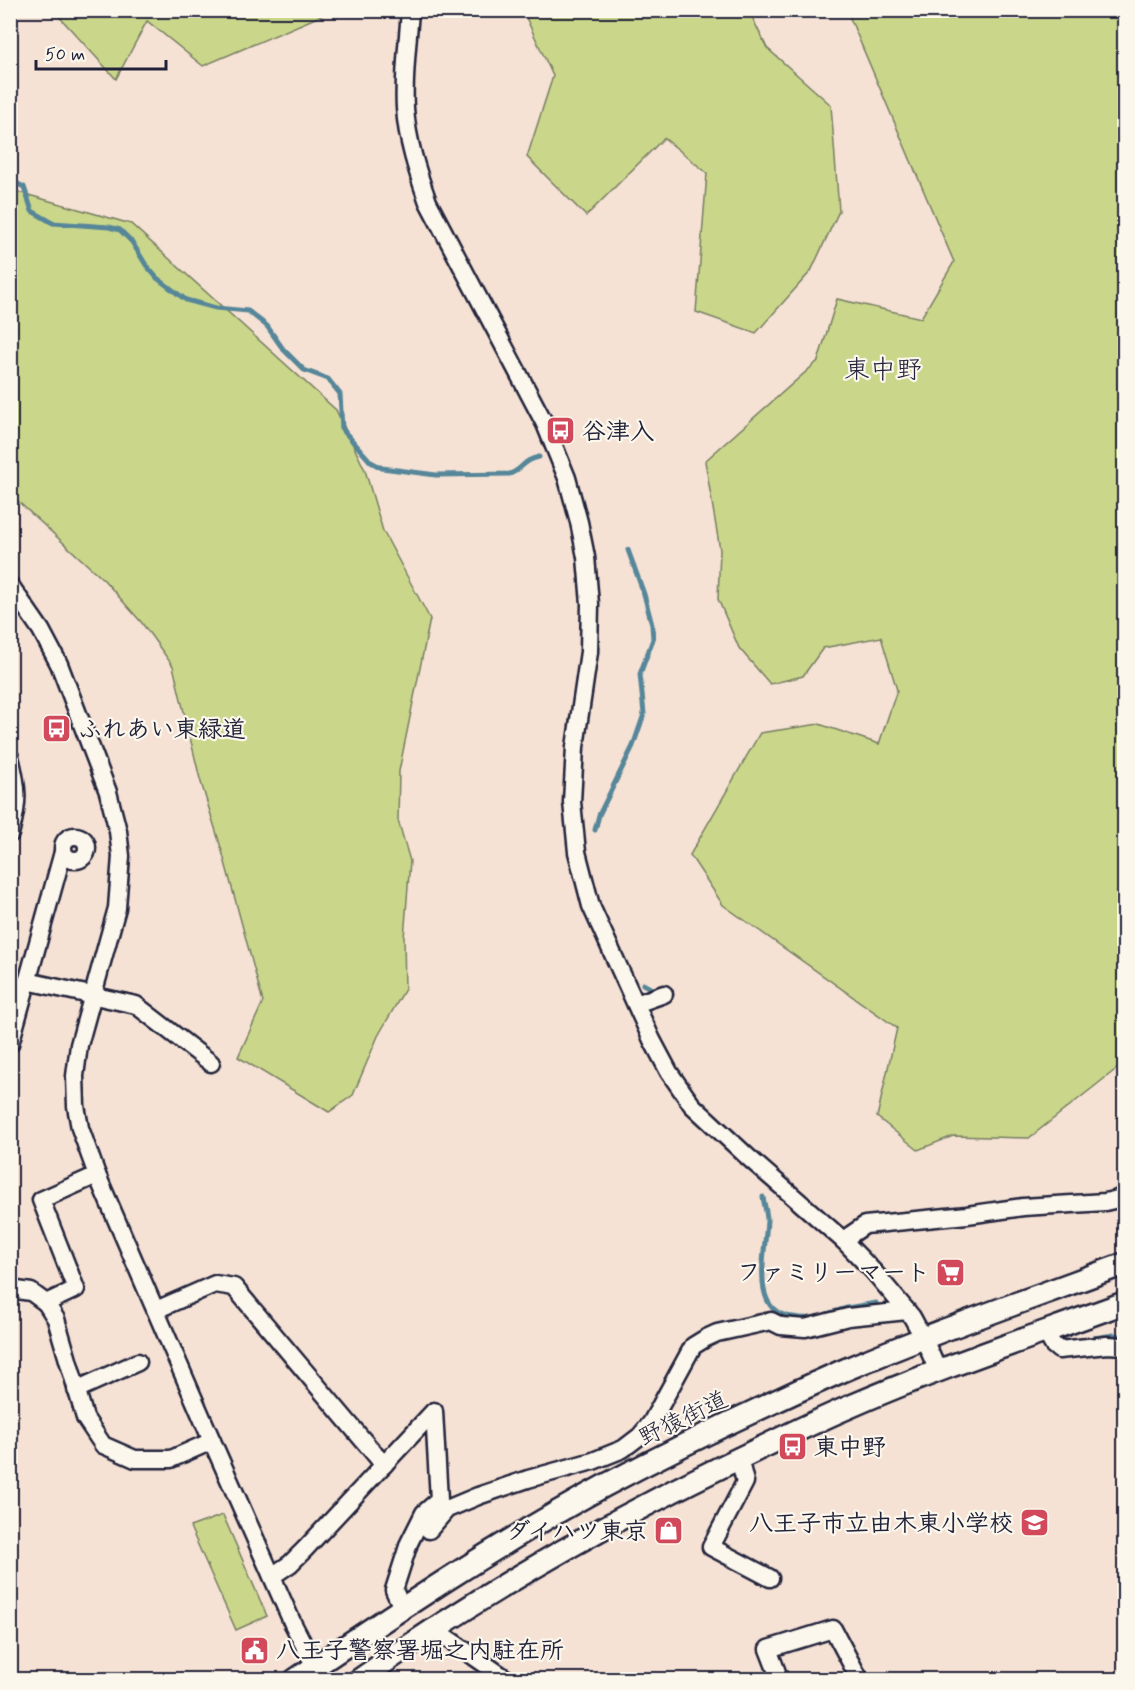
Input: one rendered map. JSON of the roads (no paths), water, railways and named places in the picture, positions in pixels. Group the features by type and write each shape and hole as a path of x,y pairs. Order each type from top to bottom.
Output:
{"main road":[{"name":"野猿街道","path":"295,1680 319,1673 402,1608 470,1563 606,1485 713,1431 841,1372 1125,1264"},
{"path":"359,1680 495,1590 605,1526 739,1458 848,1407 938,1371 1125,1303"}],"street":[{"path":"410,10 405,107 417,171 428,202 545,424 567,478 579,522 586,557 590,628 585,690 572,774 573,829 582,877 591,906 669,1072 692,1105 843,1240 874,1272 907,1311 924,1339 938,1371"},
{"path":"10,585 41,630 59,664 104,782 118,831 121,856 117,908 79,1046 75,1076 76,1106 80,1128 97,1175 212,1442 272,1576 319,1673"},
{"path":"10,757 18,788 17,810 10,834"},
{"path":"10,1044 63,852"},
{"path":"27,981 136,1005 211,1063"},
{"path":"636,1004 664,993"},
{"path":"46,1303 76,1289 41,1200 97,1175"},
{"path":"843,1240 865,1225 1023,1207 1105,1202 1125,1195"},
{"path":"156,1310 215,1284 234,1287 384,1465"},
{"path":"10,1289 31,1292 46,1303 56,1319 85,1418 102,1445 135,1459 171,1458 212,1442"},
{"path":"429,1530 447,1509 478,1496 593,1461 623,1449 640,1436 651,1423 693,1346 706,1338 717,1333 771,1321 781,1326 805,1328 848,1317 907,1311"},
{"path":"1045,1331 1053,1345 1059,1350 1107,1345 1125,1347"},
{"path":"76,1390 138,1362"},
{"path":"272,1576 290,1564 305,1549 434,1412 439,1500 424,1513 409,1543 393,1590 402,1608"},
{"path":"739,1458 745,1482 711,1547 770,1578"},
{"path":"593,1461 606,1485"},
{"path":"434,1629 508,1680"},
{"path":"780,1680 768,1649 833,1629 860,1680"}],"waterway":[{"path":"10,180 24,187 32,211 53,223 109,227 120,230 132,242 157,278 186,300 216,308 248,311 267,326 283,349 304,370 328,379 340,394 342,429 371,462 382,468 436,475 510,474 530,460 539,457"},
{"path":"595,830 599,815 633,746 644,714 640,674 653,639 644,594 628,550"},
{"path":"643,984 652,989 655,994"},
{"path":"763,1197 767,1214 763,1263 765,1293 770,1305 779,1313 798,1318 812,1318"},
{"path":"827,1314 876,1303"},
{"path":"1094,1338 1114,1335 1124,1337"}],"place":[{"name":"谷津入","path":"561,431"},
{"name":"ふれあい東緑道","path":"57,729"},
{"name":"ファミリーマート","path":"951,1272"},
{"name":"東中野","path":"793,1447"},
{"name":"八王子市立由木東小学校","path":"1034,1523"},
{"name":"ダイハツ東京","path":"669,1531"},
{"name":"八王子警察署堀之内駐在所","path":"255,1650"}],"district":[{"name":"東中野","path":"883,369"}]}
